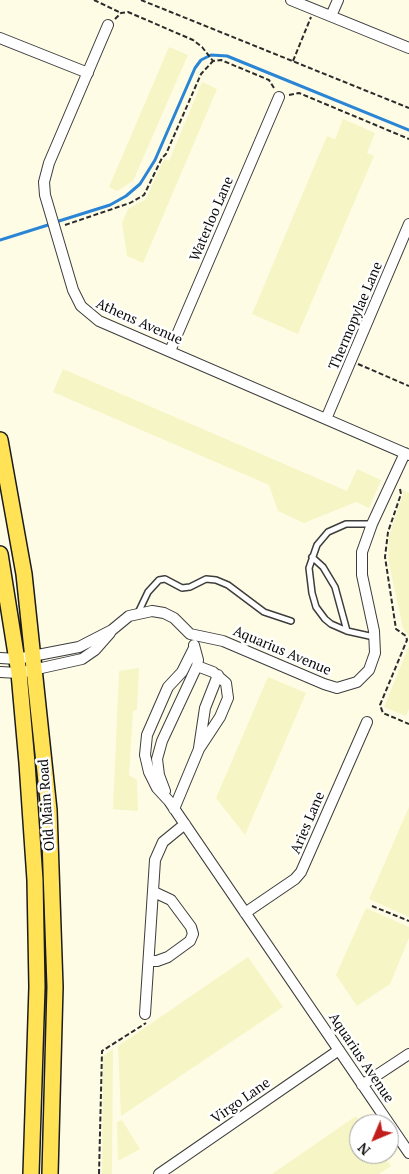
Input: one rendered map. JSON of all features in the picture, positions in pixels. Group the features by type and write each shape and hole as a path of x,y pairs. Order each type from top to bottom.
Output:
{"main road":[{"name":"Old Main Road","path":"0,440 24,574 49,810 55,1007 50,1174"},
{"name":"Old Main Road","path":"0,554 18,666 28,763 35,880 37,987 31,1174"}],"street":[{"path":"291,0 409,48"},
{"path":"332,16 338,0"},
{"name":"Athens Avenue","path":"108,25 49,163 44,182 45,195 76,299 85,312 99,321 407,454"},
{"path":"0,38 88,72"},
{"name":"Waterloo Lane","path":"170,351 279,97"},
{"name":"Thermopylae Lane","path":"326,418 409,224"},
{"name":"Aquarius Avenue","path":"138,613 164,613 182,624 190,634 223,641 324,684 337,688 357,682 369,670 375,653 375,637 361,562 372,524 392,479 407,454"},
{"path":"0,672 34,663 80,647 112,630 121,621 138,613"},
{"path":"172,805 199,749 220,717 228,698 226,683 218,676 196,666 198,660 190,634"},
{"name":"Aquarius Avenue","path":"194,648 182,672 168,687 146,741 149,772 157,788 172,805 409,1154"},
{"path":"0,658 18,666"},
{"name":"Aquarius Avenue","path":"172,805 161,782 157,759 165,734 196,666"},
{"path":"199,749 205,708 218,676"},
{"name":"Aries Lane","path":"245,912 295,879 301,872 367,722"},
{"path":"145,1014 155,860 160,847 169,836 185,824"},
{"path":"149,960 157,962 168,957 190,941 193,934 191,927 171,900 154,892"},
{"name":"Virgo Lane","path":"159,1174 339,1050"},
{"path":"362,1084 409,1054"}],"lane":[{"path":"372,524 360,523 335,527 322,539 312,557 310,578 316,607 331,624 375,637"},
{"path":"312,557 323,567 335,587 347,630"},
{"path":"138,613 148,592 159,580 164,579 182,588 190,587 206,579 216,580 228,585 264,612 291,620"}],"path":[{"path":"94,0 122,13"},
{"path":"141,0 409,108"},
{"path":"293,62 314,9"},
{"path":"108,25 122,13 128,12 193,40 212,60"},
{"path":"212,60 220,60 269,80 279,97 299,93 409,139"},
{"path":"55,228 130,202 144,195 162,158 166,154 198,79 212,60"},
{"path":"351,361 409,386"},
{"path":"392,479 400,482 398,486 401,494 388,532 385,557 396,629 407,639 380,708 383,713 409,724"},
{"path":"372,906 409,921"},
{"path":"99,1174 102,1051 144,1025 146,1023 145,1014"}],"green space":[{"path":"169,47 188,55 133,181 117,191 109,187"},
{"path":"202,82 217,89 143,263 127,256 122,223 128,209 146,199 164,159 169,161"},
{"path":"343,119 375,133 367,153 374,156 298,334 252,314 327,136 335,139"},
{"path":"63,369 347,491 357,469 381,480 369,508 356,502 304,523 278,511 269,485 53,392"},
{"path":"401,489 409,493 409,637 403,628 388,559 389,536 403,494"},
{"path":"409,646 409,709 406,716 384,707"},
{"path":"139,668 137,710 133,711 129,775 137,780 138,811 113,809 119,671"},
{"path":"268,677 306,693 245,835 216,798"},
{"path":"409,807 409,917 369,899"},
{"path":"366,908 409,927 409,938 390,984 357,1006 336,975"},
{"path":"248,957 283,1007 121,1116 118,1046"},
{"path":"113,1049 112,1174 102,1174 103,1056"},
{"path":"122,1120 140,1149 118,1161 117,1122"},
{"path":"349,1121 349,1164 390,1164 391,1166 379,1174 272,1174"}],"waterway":[{"path":"59,221 110,205 126,196 140,184 155,160 195,68 201,60 211,55 227,56 409,130"},
{"path":"0,240 48,225"}]}
